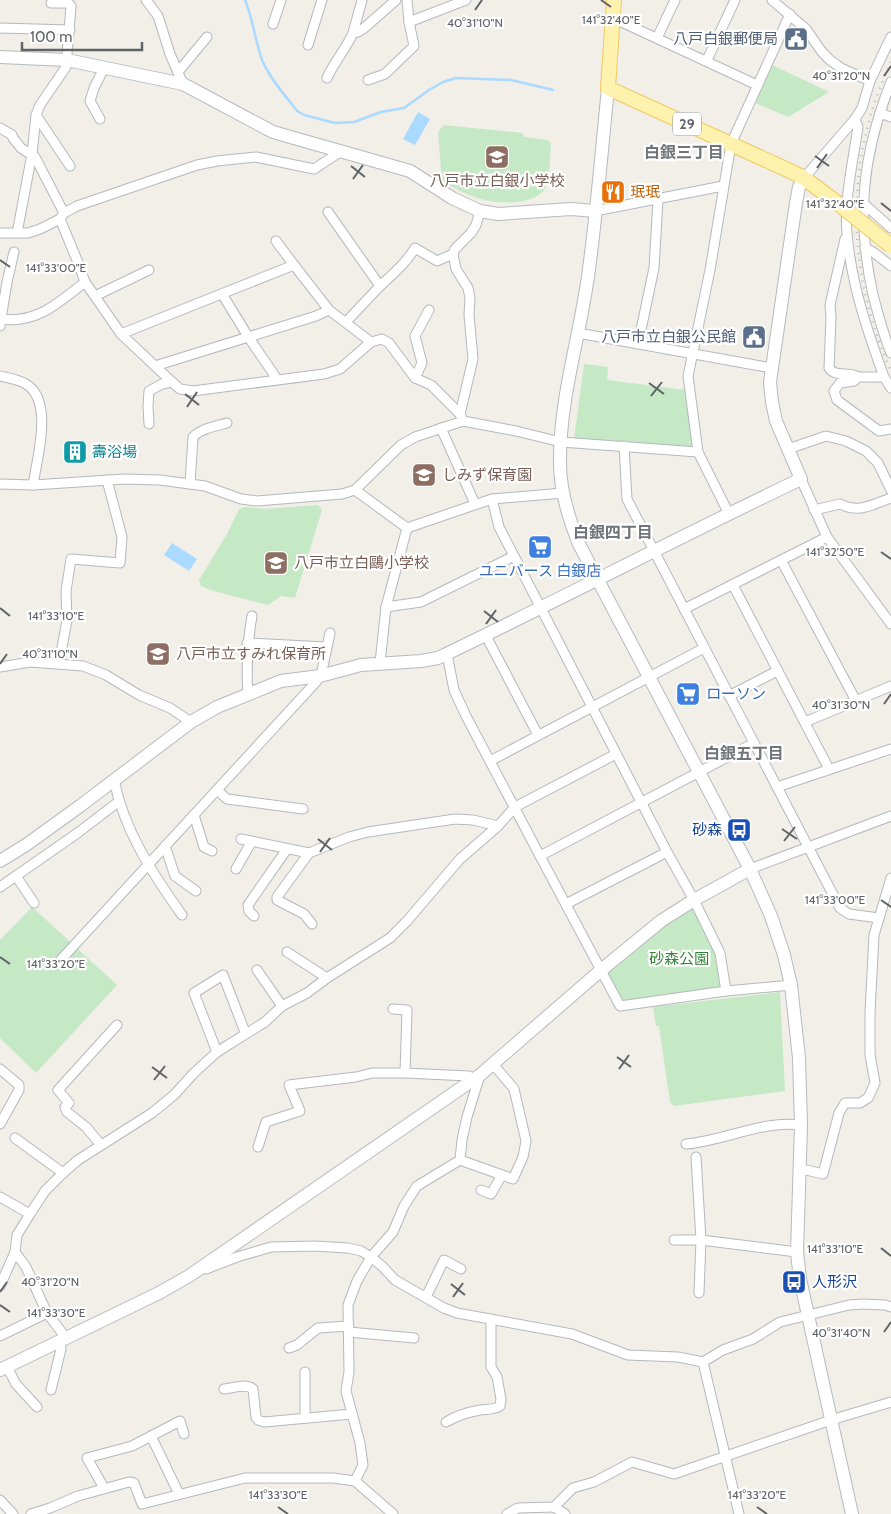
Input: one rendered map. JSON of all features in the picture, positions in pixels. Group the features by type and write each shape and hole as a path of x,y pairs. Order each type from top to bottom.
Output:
{"main road":[{"path":"608,88 614,0"},
{"name":"29","path":"608,88 804,178 891,246"}],"street":[{"path":"146,0 158,16 180,78"},
{"path":"273,24 280,0"},
{"path":"308,45 322,0"},
{"path":"327,78 334,63 348,45 362,0"},
{"path":"352,33 363,29 396,0"},
{"path":"368,80 385,74 414,46 407,0"},
{"path":"409,22 466,0"},
{"path":"657,38 675,0"},
{"path":"707,60 735,0"},
{"path":"772,0 806,29 830,60 841,68 870,81"},
{"path":"17,233 32,154 36,115 40,105 66,67 71,6 68,3 51,3"},
{"path":"729,514 698,452 688,376 710,270 731,144 790,14"},
{"path":"613,18 758,85"},
{"path":"0,28 70,30"},
{"path":"180,78 207,38"},
{"path":"891,38 870,81 862,108 855,119 804,178 800,187 796,203 770,382 776,421 827,537 891,624"},
{"path":"0,57 67,60 104,68 180,78 272,132 410,171 452,198 480,211 498,214 571,209 595,212 723,186"},
{"path":"100,119 90,101 104,68"},
{"path":"891,82 874,132 863,204 866,262 875,303 891,353"},
{"path":"608,88 590,269 564,410 560,465 563,493 570,522 597,581 750,869 771,916 784,955 791,985 799,1058 801,1125 797,1252 800,1279 852,1514"},
{"path":"880,113 891,117"},
{"path":"36,115 70,166"},
{"path":"855,119 858,127 848,195 847,232 856,290 868,333 884,377 891,388"},
{"path":"0,128 12,135 21,148 32,154 62,216 85,282 121,334 180,388 193,391 324,374 340,369 372,342 382,339 389,343 415,378 431,385 461,417 561,442 698,452"},
{"path":"0,233 34,231 89,201 154,179 217,161 256,157 314,169 340,152"},
{"path":"638,344 654,268 658,200"},
{"path":"863,204 891,228"},
{"path":"0,484 33,485 107,480 160,480 205,486 241,499 257,500 342,494 355,490 402,445 415,437 441,428 461,417 473,359 469,315 470,298 468,288 456,268 454,254 455,249 471,233 476,225 480,211"},
{"path":"328,212 380,286"},
{"path":"847,232 830,305 829,368 837,374 853,374 858,377 884,377"},
{"path":"276,241 329,310 372,342"},
{"path":"346,322 396,269 404,265 415,248 437,261 454,254"},
{"path":"865,248 891,266"},
{"path":"14,252 1,320 13,321 46,312 85,282"},
{"path":"121,334 294,265"},
{"path":"95,296 149,270"},
{"path":"222,294 277,379"},
{"path":"155,366 249,338 329,310"},
{"path":"415,378 422,363 415,336 429,310"},
{"path":"578,333 772,368"},
{"path":"0,376 15,379 27,385 35,392 40,401 42,424 33,485"},
{"path":"858,377 854,381 840,382 834,392 838,400 879,431 891,429"},
{"path":"149,424 148,406 150,391 162,384 172,382"},
{"path":"190,484 192,436 228,423"},
{"path":"441,428 474,504"},
{"path":"788,449 826,436 846,441 866,451 878,463 891,490"},
{"path":"624,446 627,499 840,908 849,914 879,918"},
{"path":"0,861 34,840 191,722 217,707 281,681 320,676 361,665 438,658 541,609 801,479"},
{"path":"59,664 67,620 66,590 71,559 120,563 122,537 107,480"},
{"path":"355,490 407,528"},
{"path":"407,528 492,499 563,493"},
{"path":"814,510 840,504 850,509 859,510 891,498"},
{"path":"492,499 499,526 514,556 720,953 726,991"},
{"path":"380,663 386,607 407,528"},
{"path":"684,609 827,537"},
{"path":"386,607 421,602 514,556"},
{"path":"781,560 856,701"},
{"path":"733,585 829,769"},
{"path":"248,694 247,644 252,616"},
{"path":"56,965 316,682 320,676 330,633"},
{"path":"486,636 538,735"},
{"path":"247,644 326,647"},
{"path":"490,761 704,648"},
{"path":"447,654 454,690 620,1006 726,991 791,985"},
{"path":"0,667 30,662 83,666 106,675 139,695 170,708 191,722"},
{"path":"729,696 777,671"},
{"path":"805,722 891,686"},
{"path":"540,856 754,743"},
{"path":"777,787 891,750"},
{"path":"0,1286 15,1252 18,1235 30,1214 45,1191 78,1160 152,1112 174,1095 217,1052 245,1032 265,1022 282,1006 307,993 398,931 460,859 498,826 515,807 616,754"},
{"path":"114,780 118,802 138,848 182,915"},
{"path":"217,790 227,799 303,809"},
{"path":"0,887 79,832 118,802"},
{"path":"194,815 204,847 212,851"},
{"path":"37,1407 3,1369 159,1293 188,1276 476,1077 661,921 694,900 750,869 891,816"},
{"path":"241,839 309,853 349,837 368,832 455,819 473,820 498,826"},
{"path":"236,870 252,841"},
{"path":"165,846 175,876 196,891"},
{"path":"254,916 249,911 248,905 287,849"},
{"path":"566,904 667,852"},
{"path":"309,853 277,897 277,900 304,914 312,924"},
{"path":"16,876 34,902"},
{"path":"806,1170 823,1174 839,1113 845,1103 860,1103 868,1098 875,1083 870,1055 874,935 891,878"},
{"path":"287,952 327,978"},
{"path":"257,970 282,1006"},
{"path":"217,1052 194,993 223,975 245,1032"},
{"path":"392,1009 407,1010 405,1072"},
{"path":"101,1145 86,1126 68,1112 66,1107 69,1103 58,1090 117,1025"},
{"path":"460,1160 514,1179 523,1157 526,1141 514,1089 493,1064"},
{"path":"0,1069 19,1085 19,1090 0,1124"},
{"path":"258,1147 266,1122 300,1110 289,1085 356,1077 372,1073 405,1072 476,1077"},
{"path":"460,1160 463,1132 476,1077"},
{"path":"686,1144 699,1143 752,1129 791,1124 801,1125"},
{"path":"15,1138 63,1173"},
{"path":"696,1157 700,1240 699,1293"},
{"path":"356,1481 363,1464 360,1443 346,1391 349,1372 348,1305 357,1281 371,1257 393,1232 404,1206 417,1186 460,1160"},
{"path":"481,1190 491,1194 502,1175"},
{"path":"0,1197 30,1214"},
{"path":"674,1240 700,1240 797,1252"},
{"path":"188,1276 237,1257 271,1247 314,1246 348,1248 361,1251 371,1257 395,1280 444,1308 457,1313 572,1334 628,1355 678,1357 703,1362 723,1350 753,1339 780,1322 849,1305 871,1304 891,1307"},
{"path":"15,1252 26,1267 63,1340 51,1390"},
{"path":"426,1297 444,1260 461,1269"},
{"path":"0,1336 48,1313"},
{"path":"446,1422 479,1410 500,1406 501,1399 497,1376 491,1366 492,1319"},
{"path":"289,1348 297,1345 318,1328 349,1329 414,1338"},
{"path":"703,1362 739,1514"},
{"path":"304,1372 305,1418"},
{"path":"224,1389 247,1385 252,1387 254,1389 256,1417 264,1422 352,1414"},
{"path":"554,1507 573,1488 594,1482 632,1462 674,1474 831,1420 891,1402"},
{"path":"104,1488 87,1458 132,1446 180,1421 184,1434"},
{"path":"151,1436 179,1494"},
{"path":"31,1514 78,1496 129,1482 134,1484 142,1504 245,1478 333,1478 356,1481 393,1514"},
{"path":"0,1500 13,1514"},
{"path":"507,1514 518,1508 554,1507 565,1514"}],"green space":[{"path":"770,64 829,92 788,117 753,102"},
{"path":"444,125 523,133 524,137 548,140 551,143 550,160 545,188 540,194 525,201 496,202 481,199 442,181 438,133"},
{"path":"584,364 608,367 607,380 686,390 693,446 691,449 574,439"},
{"path":"318,505 322,510 295,598 281,596 268,605 201,586 199,580 227,534 239,509 245,507 265,509"},
{"path":"32,907 117,985 36,1073 0,1038 0,940"},
{"name":"砂森公園","path":"693,909 717,954 721,989 620,1002 607,976 608,972 664,925"},
{"path":"780,992 785,1091 674,1106 670,1102 659,1026 656,1026 653,1007"}],"water":[{"path":"418,112 430,119 415,145 403,139"},
{"path":"172,543 197,559 189,571 164,555"}],"waterway":[{"path":"245,0 265,67 297,111 304,115 335,123 354,122 381,112 404,108 429,90 443,82 456,78 511,80 553,90"}],"railway":[{"path":"891,62 876,100 865,138 858,177 856,217 865,295 876,333 891,371"}],"place":[{"name":"八戸白銀郵便局","path":"796,39"},
{"name":"八戸市立白銀小学校","path":"497,157"},
{"name":"珉珉","path":"613,192"},
{"name":"八戸市立白銀公民館","path":"754,337"},
{"name":"壽浴場","path":"75,452"},
{"name":"しみず保育園","path":"424,475"},
{"name":"ユニバース 白銀店","path":"540,547"},
{"name":"八戸市立白鷗小学校","path":"276,563"},
{"name":"八戸市立すみれ保育所","path":"158,654"},
{"name":"ローソン","path":"688,694"},
{"name":"砂森","path":"739,830"},
{"name":"人形沢","path":"794,1282"}],"district":[{"name":"白銀三丁目","path":"684,152"},
{"name":"白銀四丁目","path":"613,532"},
{"name":"白銀五丁目","path":"744,753"}]}
